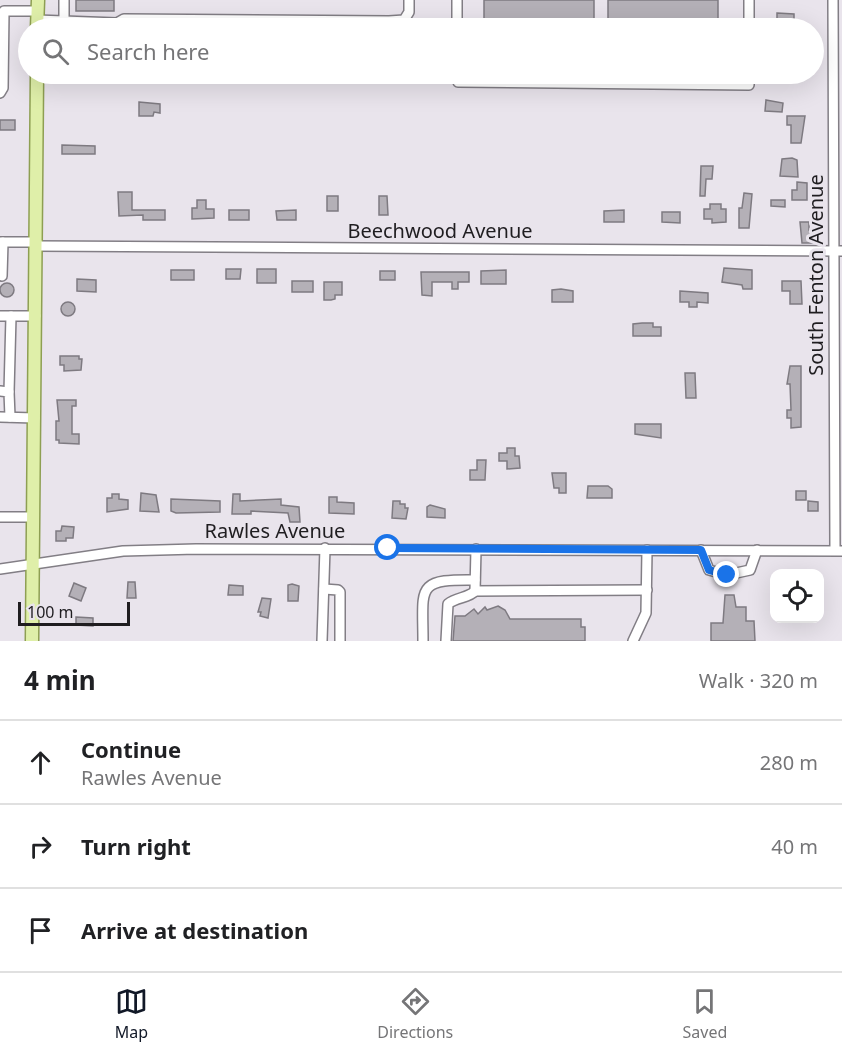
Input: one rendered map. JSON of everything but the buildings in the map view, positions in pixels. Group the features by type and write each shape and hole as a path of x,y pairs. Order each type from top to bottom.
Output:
{"main road":[{"path":"32,641 37,84"}],"street":[{"path":"0,93 3,88 1,36 4,0"},
{"path":"64,0 64,18"},
{"path":"405,18 409,12 409,0"},
{"path":"457,0 457,18"},
{"path":"749,0 749,18"},
{"name":"South Fenton Avenue","path":"833,0 838,251 838,550"},
{"path":"2,11 37,15"},
{"path":"652,84 749,84"},
{"path":"2,242 2,276"},
{"name":"Beechwood Avenue","path":"2,242 838,251"},
{"path":"0,316 36,316"},
{"path":"11,316 4,392 5,417 35,418"},
{"path":"0,517 34,517"},
{"path":"322,641 325,548"},
{"name":"Rawles Avenue","path":"0,569 130,551 325,548 838,550"},
{"path":"476,549 476,591"},
{"path":"633,641 646,613 647,550"},
{"path":"701,550 709,570 727,575 750,570 756,550"},
{"path":"423,641 424,594 428,585 434,581 475,580"},
{"path":"324,589 340,592 339,641"},
{"path":"446,641 448,604 456,597 476,591 646,590"}],"route":[{"path":"388,548 701,550 709,570 727,575"}]}
